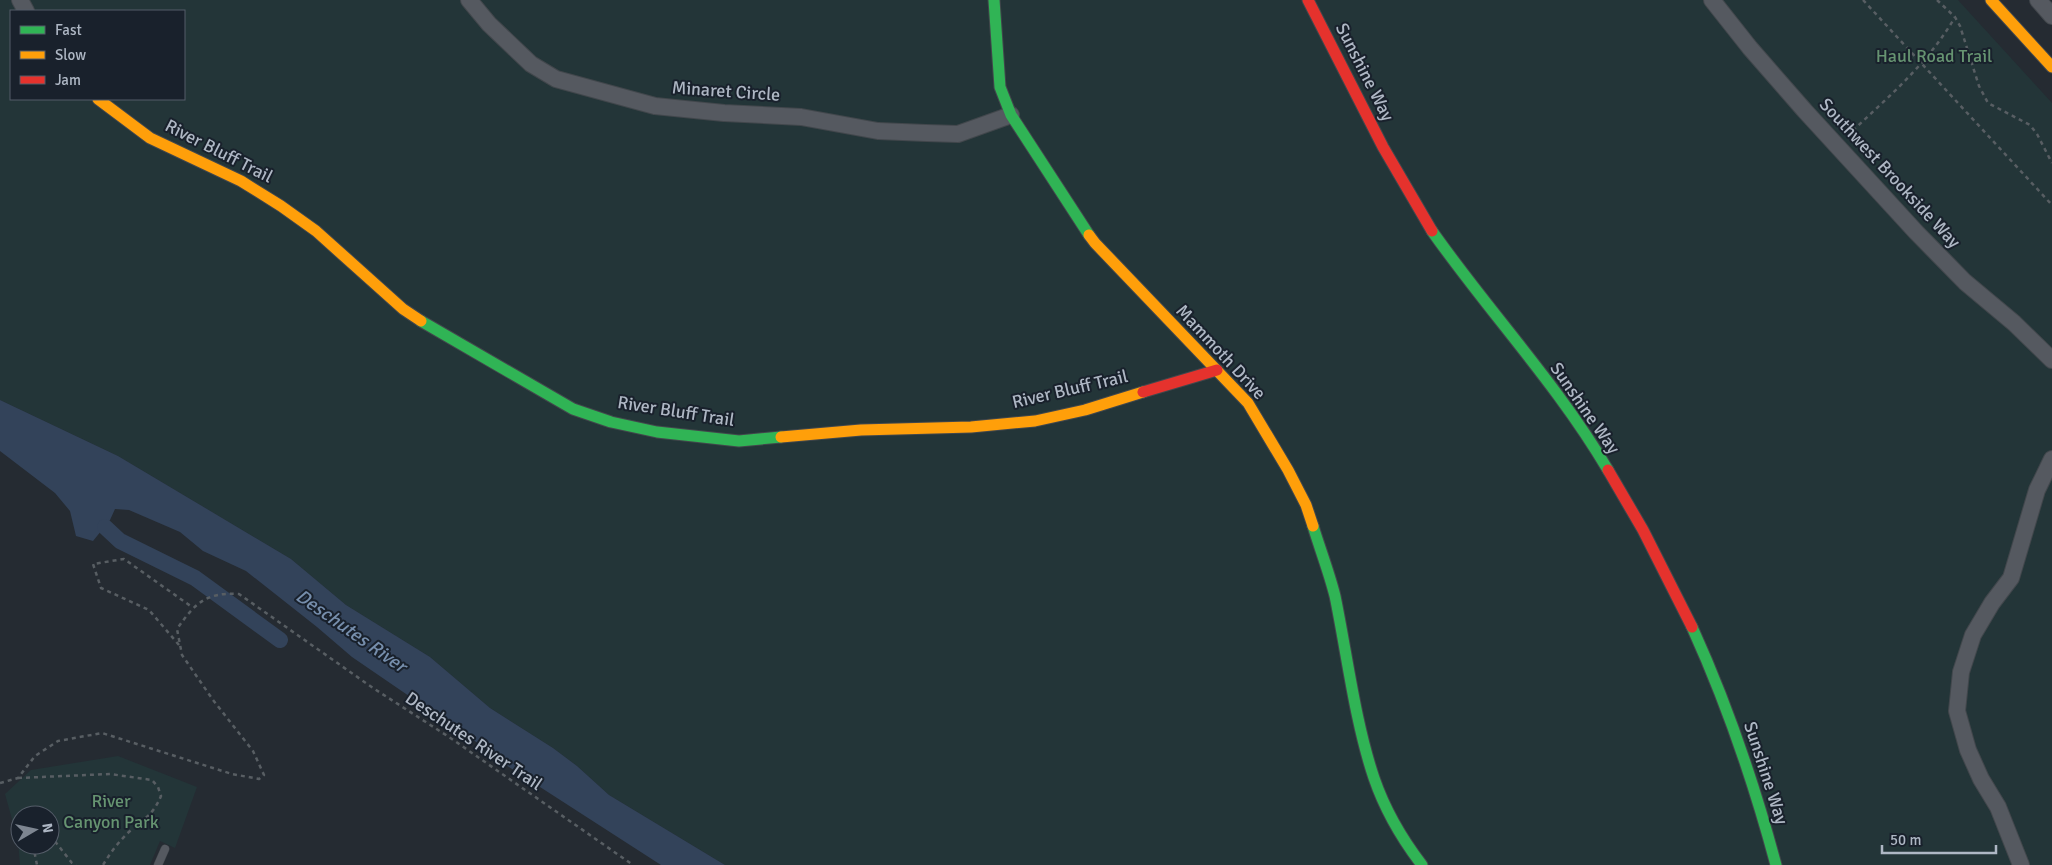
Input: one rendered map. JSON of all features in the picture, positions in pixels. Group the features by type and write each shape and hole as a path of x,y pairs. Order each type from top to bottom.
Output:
{"street":[{"name":"Minaret Circle","path":"469,0 490,24 531,64 556,79 656,106 724,113 801,117 878,131 958,134 1011,115"},
{"name":"Mammoth Drive","path":"994,0 1000,86 1011,115 1095,243 1248,403 1269,436 1306,505 1334,593 1360,722 1374,778 1386,807 1402,837 1422,865"},
{"name":"Sunshine Way","path":"1308,0 1336,51 1398,178 1433,233 1586,436 1645,530 1690,618 1725,704 1767,829 1776,865"},
{"name":"Southwest Brookside Way","path":"1712,0 1750,48 1837,146 1965,282 2014,323 2052,360"},
{"path":"1991,0 2052,67"},
{"path":"2038,0 2052,16"},
{"name":"River Bluff Trail","path":"99,100 150,138 241,181 281,206 316,231 403,309 441,334 573,409 611,422 657,432 739,441 861,430 971,427 1035,420 1086,410 1216,370"},
{"path":"2021,865 1998,807 1981,779 1968,750 1957,711 1961,672 1973,635 1992,603 2011,578 2037,490 2052,459"}],"lane":[{"path":"158,865 165,849"}],"path":[{"path":"1863,0 2052,205"},
{"path":"1937,0 1955,17 1965,41 1979,86 1988,103 2030,125 2037,134 2052,163"},
{"path":"1837,146 1915,72 1920,63 1943,38 1955,17"},
{"path":"18,778 35,756 58,741 102,733 232,774 259,779 264,775 252,751 182,655 177,628 192,607 124,559 93,564 101,588 150,610 180,647"},
{"name":"Deschutes River Trail","path":"192,607 206,599 225,593 239,594 373,688 450,737 633,865"},
{"path":"0,783 18,778 110,774 152,780 158,787 161,796 156,808 130,832 103,865"},
{"path":"60,848 72,863 76,865"}],"green space":[{"name":"Haul Road Trail","path":"0,0 1958,0 2052,103 2052,865 725,865 609,795 577,766 553,748 490,708 430,657 346,605 291,559 118,456 0,400"},
{"name":"River Canyon Park","path":"118,756 197,787 175,848 160,841 150,865 20,865 19,855 60,855 60,805 10,805 10,812 5,794 31,770"}],"water":[{"name":"Deschutes River","path":"0,400 118,456 291,559 346,605 430,657 490,708 553,748 577,766 609,795 725,865 661,865 509,767 482,746 352,657 246,571 203,551 180,532 129,510 115,509 110,520 93,541 76,536 70,511 55,493 0,451"}],"waterway":[{"path":"105,527 120,541 195,578 280,640"}],"traffic: fast":[{"path":"994,0 1000,87 1011,115 1089,235"},
{"path":"1432,231 1545,378 1608,470"},
{"path":"421,321 573,409 611,422 657,432 739,441 781,437"},
{"path":"1313,526 1335,596 1356,711 1374,778 1395,824 1422,865"},
{"path":"1692,627 1717,685 1739,744 1759,804 1776,865"}],"traffic: slow":[{"path":"1991,0 2052,67"},
{"path":"99,100 150,138 241,181 281,206 316,231 403,309 421,321"},
{"path":"1089,235 1248,403 1288,470 1306,505 1313,526"},
{"path":"781,437 861,430 971,427 1035,421 1085,410 1143,392"}],"traffic: jam":[{"path":"1308,0 1383,147 1432,231"},
{"path":"1143,392 1217,370"},
{"path":"1608,470 1643,530 1692,627"}]}
